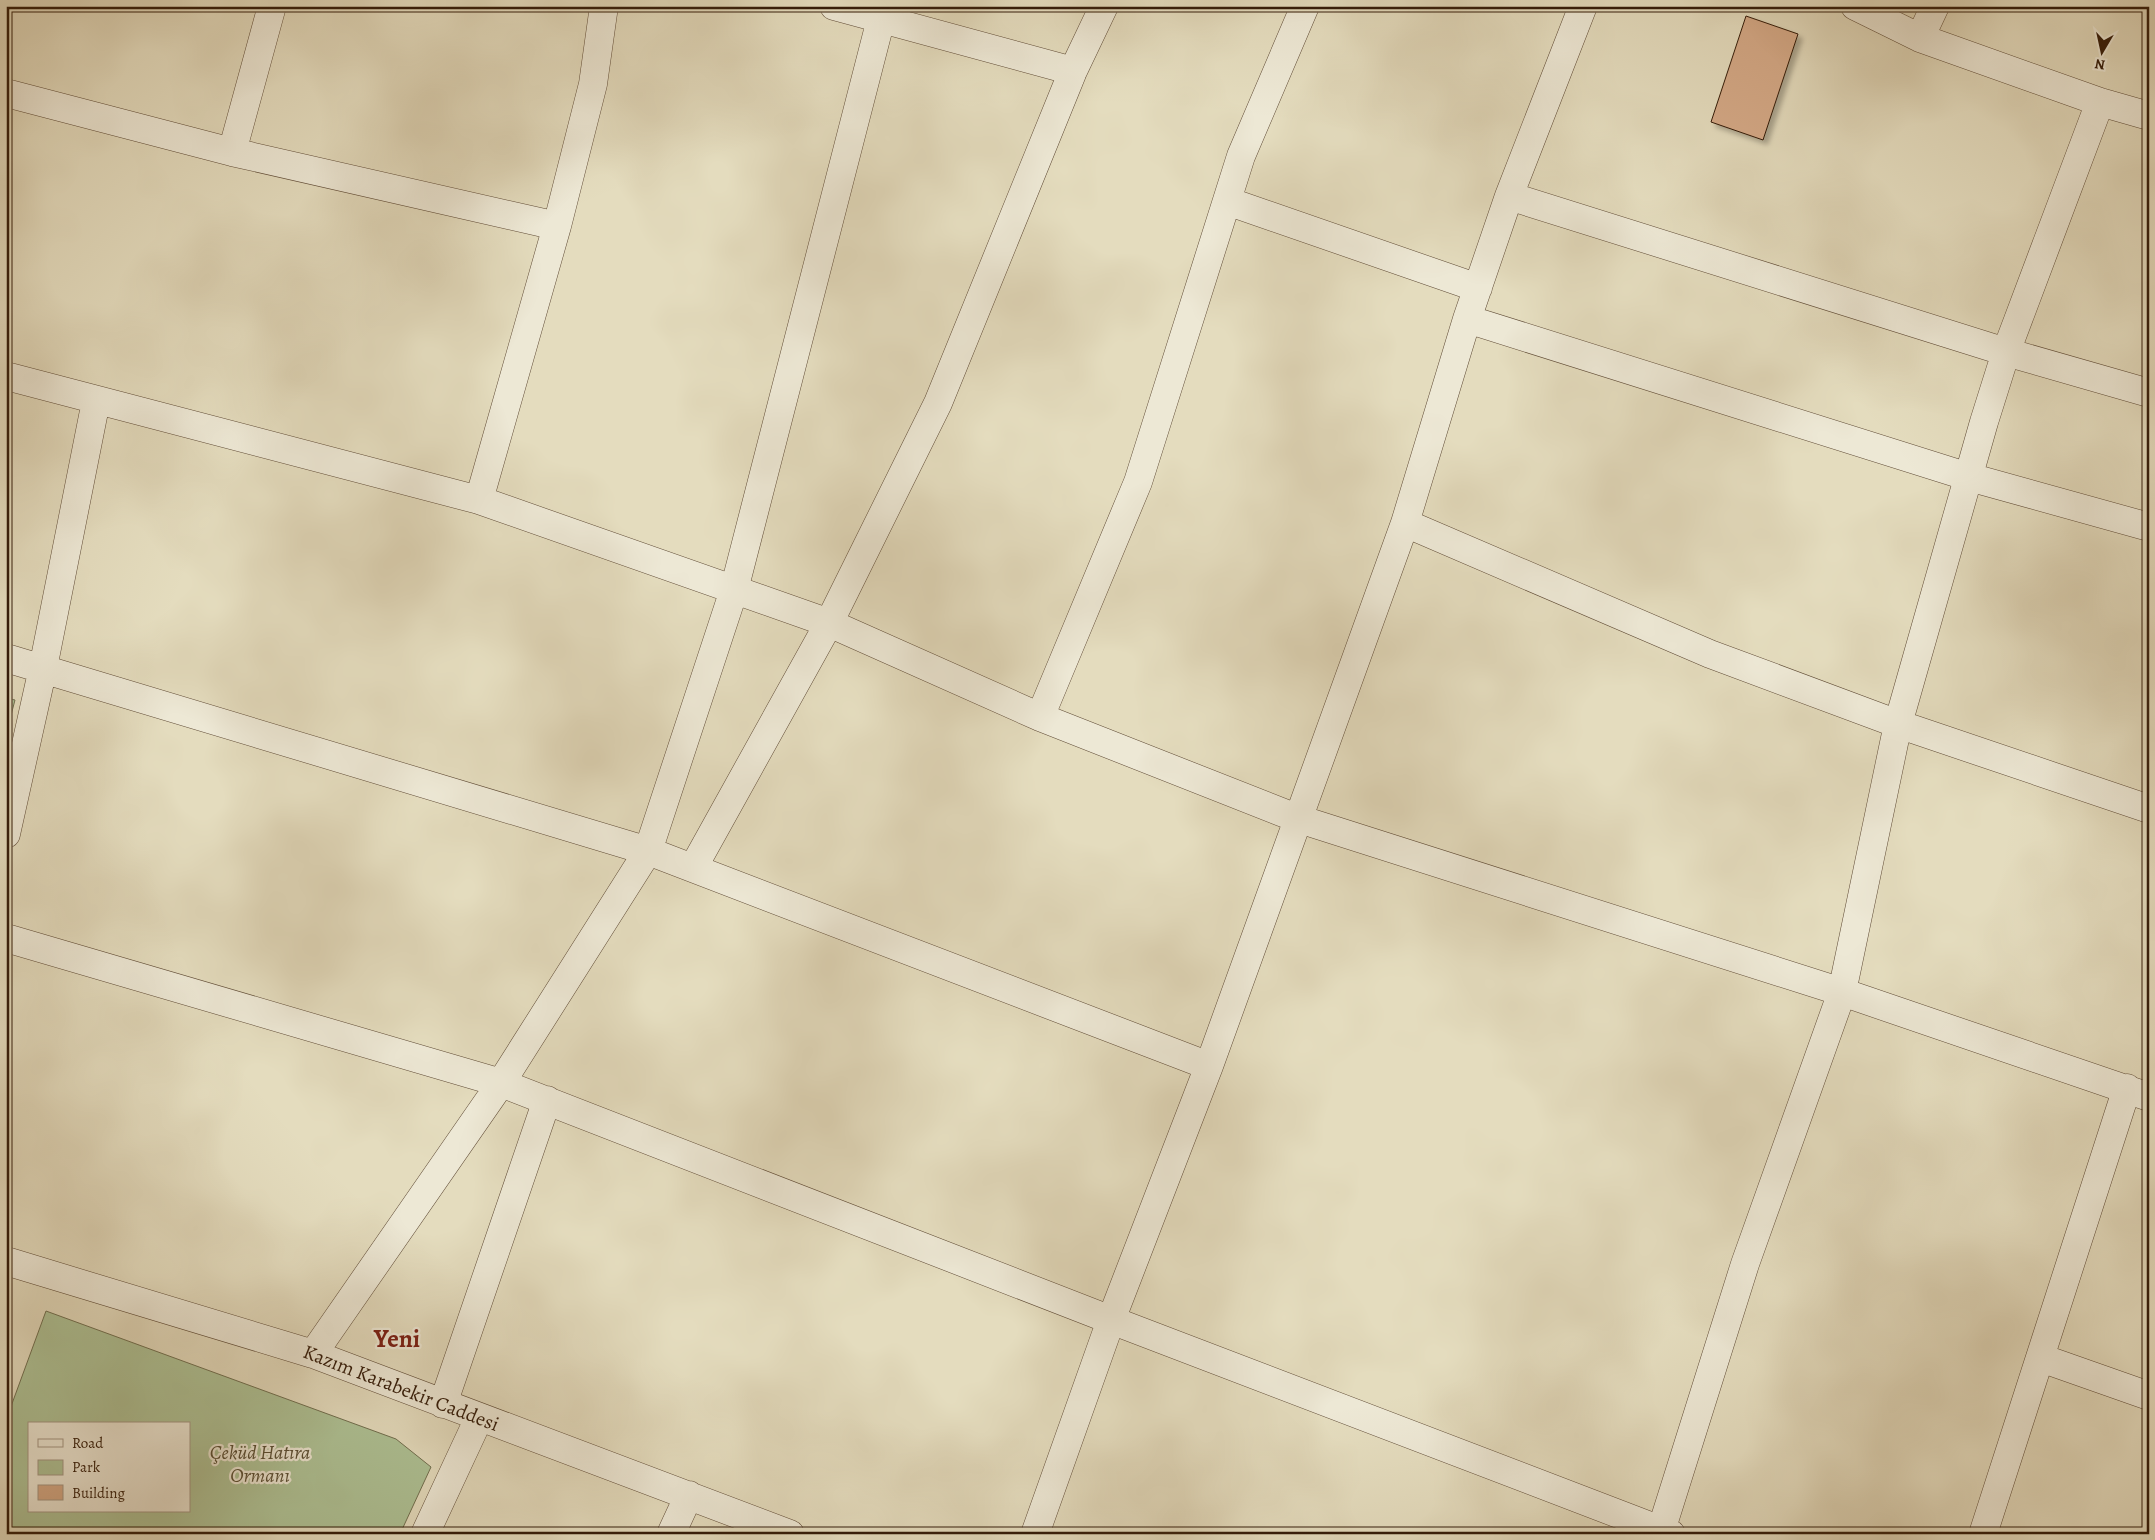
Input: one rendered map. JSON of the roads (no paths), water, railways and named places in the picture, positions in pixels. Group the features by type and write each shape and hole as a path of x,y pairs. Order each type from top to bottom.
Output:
{"street":[{"path":"232,152 272,6"},
{"path":"478,500 557,226 593,84 604,6"},
{"path":"834,6 1073,71"},
{"path":"693,868 829,623 938,403 1073,71 1104,6"},
{"path":"1040,717 1138,482 1241,156 1305,6"},
{"path":"1035,1534 1111,1320 1209,1066 1299,819 1405,523 1467,319 1509,196 1583,6"},
{"path":"1855,6 1920,38 2100,102 2149,116"},
{"path":"1920,38 1935,6"},
{"path":"313,1354 501,1083 648,851 734,590 881,19"},
{"path":"6,93 232,152 557,226"},
{"path":"6,938 501,1083 1664,1532 1745,1264 1842,992 1898,724 2006,352 2100,102"},
{"path":"1509,196 2006,352 2149,393"},
{"path":"1227,201 1478,288"},
{"path":"1467,319 1969,477 2149,527"},
{"path":"6,376 478,500 829,623 1040,717 1299,819 1842,992 2138,1092 2041,1358 1983,1534"},
{"path":"6,834 43,668 96,401"},
{"path":"1405,523 1710,654 1898,724 2149,809"},
{"path":"6,658 648,851 1209,1066"},
{"path":"443,1404 547,1100"},
{"name":"Kazım Karabekir Caddesi","path":"6,1261 313,1354 479,1418 689,1494 790,1534"},
{"path":"2041,1358 2149,1396"},
{"path":"425,1534 479,1418"},
{"path":"671,1534 689,1494"}],"district":[{"name":"Yeni","path":"397,1339"}],"park label":[{"name":"Çeküd Hatıra Ormanı","path":"260,1464"}]}
